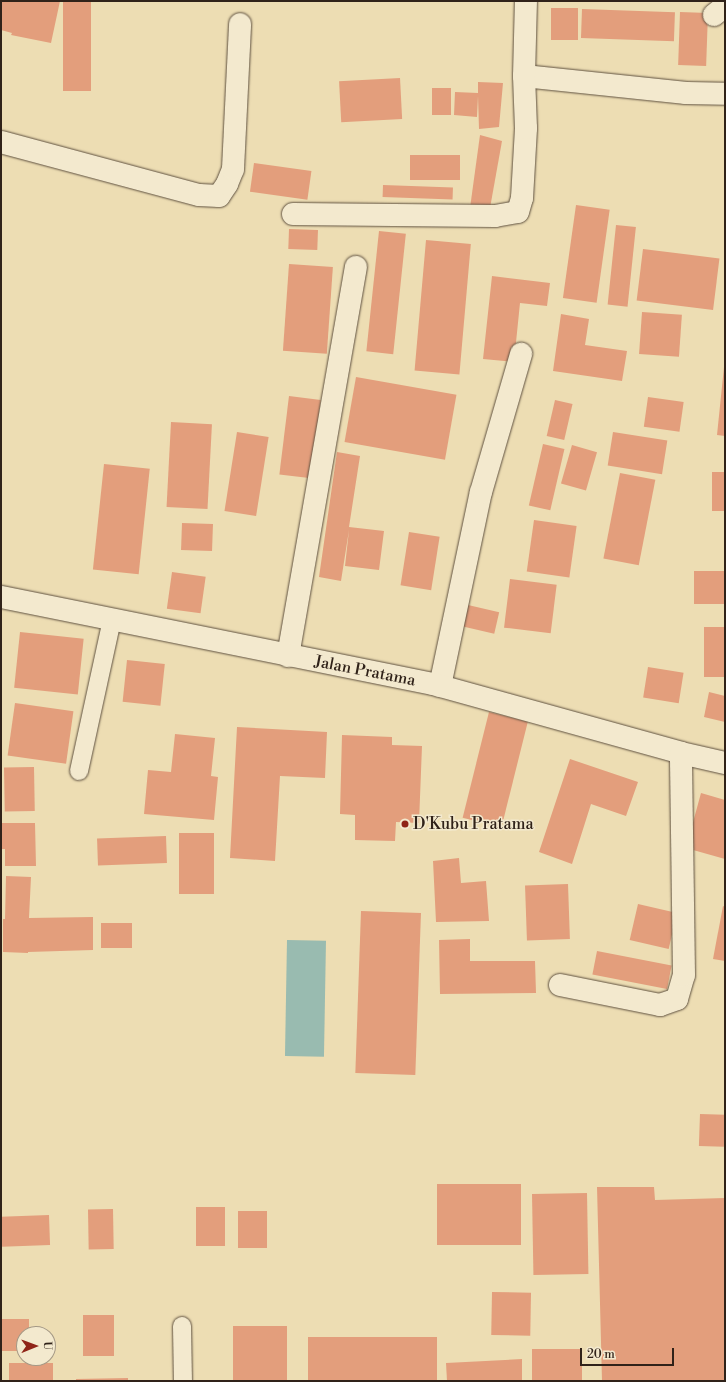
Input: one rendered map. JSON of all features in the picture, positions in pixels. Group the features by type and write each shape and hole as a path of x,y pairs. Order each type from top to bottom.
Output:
{"street":[{"path":"293,214 495,216 518,212 522,198 526,128 524,76 526,1"},
{"path":"1,142 199,195 219,196 227,184 233,169 240,24"},
{"path":"524,76 686,93 725,94"},
{"path":"288,656 356,267"},
{"path":"440,686 481,492 521,354"},
{"name":"Jalan Pratama","path":"1,597 440,686 681,753 725,763"},
{"path":"560,985 660,1005 677,999 684,975 681,753"}],"lane":[{"path":"79,772 112,620"},
{"path":"182,1326 184,1381"}],"water":[{"path":"287,940 326,941 324,1057 285,1056"}],"building":[{"path":"1,1 60,1 51,43 11,35 12,33 1,30"},
{"path":"63,1 91,1 91,91 63,91"},
{"path":"551,8 578,8 578,40 551,40"},
{"path":"582,9 675,12 674,41 581,38"},
{"path":"680,12 708,13 706,66 678,65"},
{"path":"400,78 402,119 341,122 339,81"},
{"path":"478,82 503,83 499,127 479,129 478,96 477,117 454,115 455,92 478,93"},
{"path":"432,88 451,88 451,115 432,115"},
{"path":"480,135 502,141 490,208 470,208"},
{"path":"410,155 460,155 460,180 410,180"},
{"path":"254,163 311,171 307,200 250,192"},
{"path":"383,185 453,187 453,199 383,197"},
{"path":"576,205 610,210 597,303 563,298"},
{"path":"616,225 636,227 628,307 608,305"},
{"path":"289,229 318,230 317,250 288,249"},
{"path":"379,231 406,234 393,354 366,351"},
{"path":"426,240 471,244 459,374 415,371"},
{"path":"643,249 719,258 713,310 637,301"},
{"path":"289,264 333,267 327,354 283,351"},
{"path":"492,276 550,283 547,306 520,303 514,362 483,359"},
{"path":"642,312 682,315 679,357 639,354"},
{"path":"561,314 589,319 585,345 627,351 622,381 553,371"},
{"path":"725,367 725,436 717,435"},
{"path":"356,377 456,395 445,460 345,442"},
{"path":"289,396 321,400 311,478 279,474"},
{"path":"648,397 684,402 679,432 644,427"},
{"path":"555,400 573,404 564,440 547,436"},
{"path":"171,422 212,424 207,509 167,507"},
{"path":"237,432 269,437 256,516 224,511"},
{"path":"613,432 667,441 662,474 608,466"},
{"path":"543,444 564,449 550,510 529,505"},
{"path":"572,445 597,452 586,491 561,483"},
{"path":"337,452 360,456 349,527 384,531 379,570 345,566 349,530 341,581 319,577"},
{"path":"104,464 150,469 139,574 93,569"},
{"path":"712,472 725,472 725,511 712,511"},
{"path":"620,473 655,480 639,565 603,558"},
{"path":"534,520 577,526 569,577 527,571"},
{"path":"182,523 213,524 212,551 181,550"},
{"path":"409,532 440,537 431,590 401,585"},
{"path":"694,571 725,571 725,604 694,604"},
{"path":"172,572 206,577 201,613 167,609"},
{"path":"510,579 557,585 551,633 504,628"},
{"path":"468,605 499,612 494,634 463,626"},
{"path":"704,627 725,627 725,677 704,677"},
{"path":"20,632 84,639 78,694 14,688"},
{"path":"127,660 165,664 160,706 123,702"},
{"path":"648,667 684,673 679,703 643,698"},
{"path":"709,692 725,696 725,722 704,717"},
{"path":"15,703 73,711 66,764 8,755"},
{"path":"489,712 528,722 501,827 463,818"},
{"path":"237,727 327,732 325,778 280,776 275,861 230,858"},
{"path":"175,734 215,738 211,776 218,777 214,820 144,814 148,770 171,772"},
{"path":"342,735 392,737 392,745 422,746 419,823 396,822 395,841 355,840 355,815 340,814"},
{"path":"570,759 638,782 626,816 591,804 572,864 539,852"},
{"path":"34,767 35,811 5,812 4,768"},
{"path":"701,793 725,800 725,859 686,848"},
{"path":"1,823 35,823 36,866 5,866 5,849 1,849"},
{"path":"179,833 214,833 214,894 179,894"},
{"path":"166,836 167,863 98,865 97,838"},
{"path":"459,858 461,883 486,881 489,921 436,922 433,861"},
{"path":"6,876 31,877 29,918 93,917 93,950 28,953 3,952 3,919 5,919"},
{"path":"568,884 570,939 527,940 525,886"},
{"path":"638,904 677,913 669,949 630,940"},
{"path":"723,906 725,907 725,961 713,959"},
{"path":"361,911 421,913 415,1075 355,1073"},
{"path":"101,923 132,923 132,948 101,948"},
{"path":"470,939 470,961 535,961 536,993 440,994 439,940"},
{"path":"597,951 672,966 667,989 592,975"},
{"path":"700,1114 725,1115 724,1147 699,1146"},
{"path":"437,1184 521,1184 521,1245 437,1245"},
{"path":"597,1187 654,1187 655,1200 725,1198 725,1381 602,1381"},
{"path":"587,1193 588,1274 533,1275 532,1194"},
{"path":"196,1207 225,1207 225,1246 196,1246"},
{"path":"88,1209 113,1209 114,1249 89,1249"},
{"path":"238,1211 267,1211 267,1248 238,1248"},
{"path":"49,1215 50,1245 2,1247 1,1217"},
{"path":"492,1292 531,1293 530,1336 491,1335"},
{"path":"83,1315 114,1315 114,1356 83,1356"},
{"path":"1,1319 29,1319 29,1326 16,1326 16,1351 1,1351"},
{"path":"233,1326 287,1326 287,1381 233,1381"},
{"path":"308,1337 437,1337 437,1381 308,1381"},
{"path":"532,1349 582,1349 582,1381 532,1381"},
{"path":"522,1359 522,1381 447,1381 446,1363"},
{"path":"9,1363 16,1363 16,1366 53,1366 53,1381 9,1381"},
{"path":"128,1378 128,1381 76,1381 76,1379"}],"place":[{"name":"D'Kubu Pratama","path":"405,824"}]}
